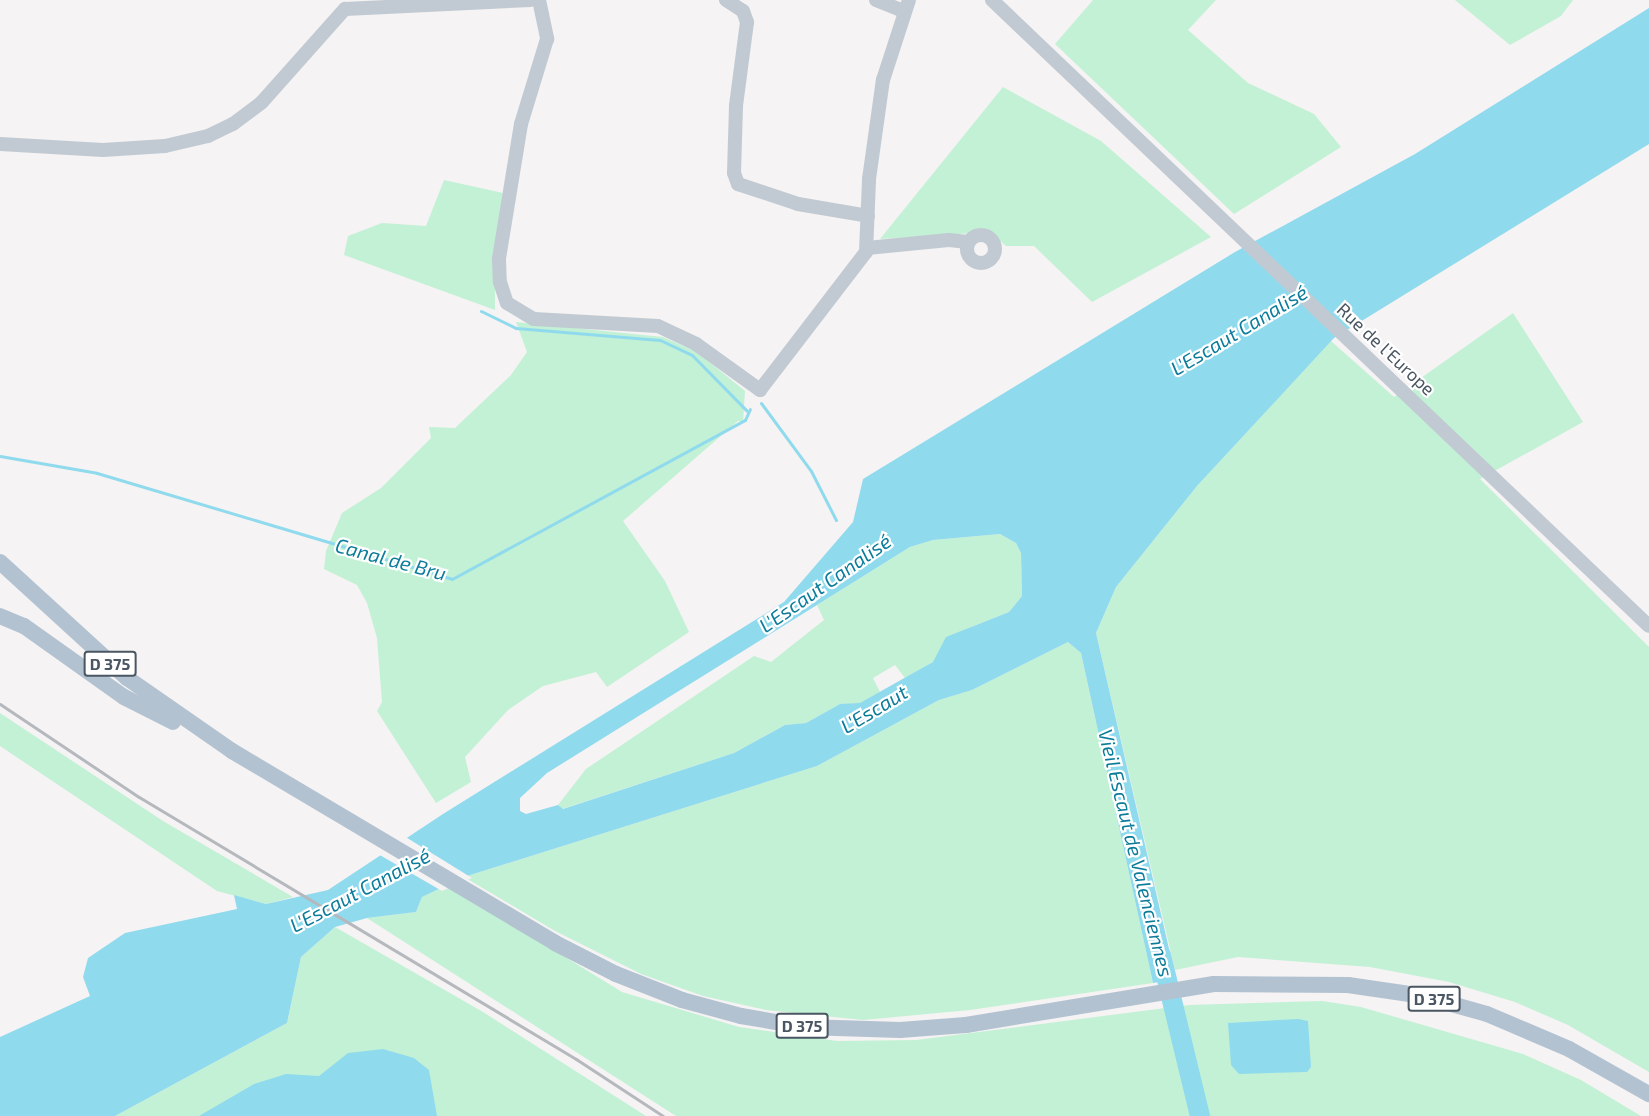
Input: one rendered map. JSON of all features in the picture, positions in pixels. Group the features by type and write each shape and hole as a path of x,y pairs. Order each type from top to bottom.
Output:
{"main road":[{"name":"D 375","path":"0,562 127,678 232,751 365,834 489,905 603,969 657,991 733,1014 805,1027 940,1028 1199,986 1309,982 1423,996 1530,1031 1649,1094"},
{"path":"0,616 24,626 124,697 232,751"}],"street":[{"path":"0,144 103,150 165,147 208,136 233,124 262,102 342,5 531,0"},
{"path":"539,0 547,39 521,124 499,259 500,282 507,303 534,319 658,326 696,344 759,390 844,284 867,248 868,216 884,80 907,6 876,0"},
{"path":"726,0 743,11 747,22 736,106 734,173 738,184 798,204 868,216"},
{"name":"Rue de l'Europe","path":"992,0 1649,626"},
{"path":"867,248 949,240 968,242"}],"green space":[{"path":"1093,0 1216,0 1188,30 1248,83 1314,114 1341,147 1234,214 1055,44"},
{"path":"1455,0 1573,0 1561,16 1510,45"},
{"path":"1003,87 1101,141 1211,237 1092,302 1034,246 1006,246 990,232 880,239"},
{"path":"444,180 503,193 495,247 495,310 344,255 348,236 382,223 426,226"},
{"path":"1513,313 1583,422 1480,479 1649,647 1649,1072 1568,1025 1515,1002 1449,982 1370,967 1238,957 1175,970 1096,633 1116,587 1197,486 1331,341 1394,397"},
{"path":"516,322 663,337 697,352 745,391 743,422 738,421 623,521 665,581 689,632 607,687 596,672 543,686 508,710 465,757 471,782 436,803 377,711 382,702 377,638 367,603 357,585 324,569 326,551 342,513 381,488 431,438 429,427 455,428 511,375 527,352"},
{"path":"1000,534 1016,543 1021,553 1022,596 1009,612 971,627 933,662 905,678 895,665 873,678 880,692 860,704 840,704 806,723 785,725 734,753 562,809 558,805 586,769 754,656 771,662 824,620 817,605 910,547 933,540"},
{"path":"1068,642 1081,653 1153,983 970,1010 863,1020 766,1010 703,996 641,974 555,931 464,877 817,766 939,700 972,690"},
{"path":"0,713 163,821 293,897 266,904 217,891 0,746"},
{"path":"448,885 622,992 739,1027 837,1041 916,1040 1189,1005 1322,1001 1361,1007 1523,1054 1581,1080 1641,1116 676,1116 367,918 416,912 422,897"},
{"path":"335,927 483,1012 646,1116 115,1116 287,1023 301,957"}],"water":[{"path":"1649,8 1649,144 1334,338 1197,486 1116,587 1096,633 1176,979 1153,983 1081,653 1068,642 972,690 939,700 817,766 464,877 422,897 416,912 367,918 335,927 301,957 287,1023 115,1116 0,1116 0,1037 90,996 83,977 88,958 125,933 237,909 234,895 266,904 328,890 443,814 784,602 853,522 863,479 1235,252 1415,154","holes":["1000,534 1016,543 1021,553 1022,596 1009,612 946,637 933,662 860,703 840,704 806,723 785,725 734,753 563,809 558,805 526,814 520,811 520,798 547,773 910,547 933,540"]},
{"path":"1298,1019 1308,1021 1311,1067 1307,1072 1239,1074 1231,1065 1228,1023"},
{"path":"383,1049 414,1058 429,1070 437,1116 199,1116 254,1084 286,1074 319,1076 348,1053"}],"pier":[{"path":"404,836 472,878 442,891 378,854"}],"waterway":[{"name":"Canal de Bru","path":"481,311 516,328 660,340 692,355 747,411"},
{"path":"761,403 811,471 836,520"},
{"name":"Canal de Bru","path":"0,456 97,473 452,579 745,420 750,409"},
{"name":"Vieil Escaut de Valenciennes","path":"1161,955 1200,1116"}],"railway":[{"path":"0,704 139,797 576,1059 663,1116"}],"water label":[{"name":"L'Escaut Canalisé","path":"1239,330"},
{"name":"L'Escaut Canalisé","path":"825,583"},
{"name":"L'Escaut","path":"874,709"},
{"name":"L'Escaut Canalisé","path":"360,890"}]}
